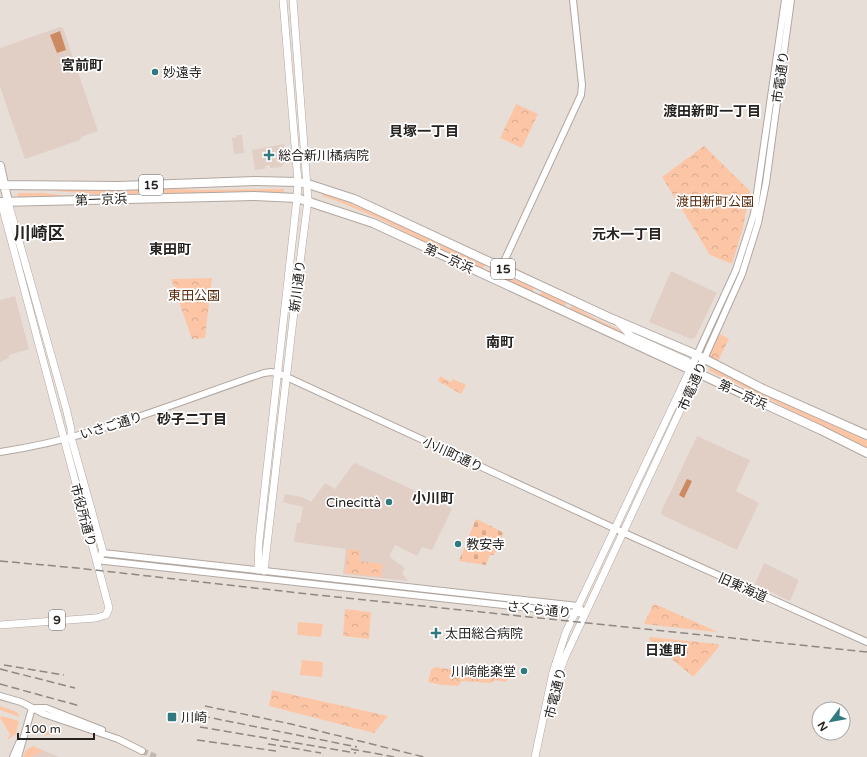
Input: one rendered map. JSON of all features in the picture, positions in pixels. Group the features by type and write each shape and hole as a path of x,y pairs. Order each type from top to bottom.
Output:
{"highway":[{"path":"0,166 3,185 2,201"},
{"name":"第一京浜","path":"3,185 119,186 255,180 298,182 308,184 354,199 618,322 700,357 763,389 867,435"},
{"name":"第一京浜","path":"2,201 254,196 308,200 373,222 691,367 699,373 820,430 867,454"}],"main road":[{"name":"新川通り","path":"261,570 259,541 275,372 298,182 283,0"},
{"name":"新川通り","path":"261,570 308,200 293,0"},
{"path":"291,104 299,95"},
{"name":"市役所通り","path":"2,201 68,438 103,553 96,560"},
{"name":"市役所通り","path":"2,201 66,408 71,429 68,438 96,560"},
{"path":"618,322 631,336 687,361 691,367"},
{"name":"市電通り","path":"540,757 558,674 691,367 700,357"},
{"name":"市電通り","path":"535,757 553,672 572,614 578,606 619,531 699,373 700,357"},
{"name":"9","path":"0,624 96,618 106,615 109,608 96,560"}],"street":[{"path":"501,268 581,94 582,85 574,0"},
{"name":"市電通り","path":"700,357 738,266 754,214 785,0"},
{"name":"市電通り","path":"700,357 742,274 758,223 766,183 791,0"},
{"name":"小川町通り","path":"275,372 619,531"},
{"name":"いさご通り","path":"68,438 275,372"},
{"path":"0,452 68,438"},
{"name":"旧東海道","path":"619,531 867,642"},
{"name":"さくら通り","path":"103,553 578,606 585,614"},
{"name":"さくら通り","path":"96,560 572,614 585,614"},
{"path":"256,578 261,570"},
{"path":"0,696 21,702 32,708 118,739 142,750"},
{"path":"18,757 32,708"},
{"path":"13,757 25,734"}],"shaded area":[{"path":"60,27 63,28 98,131 81,137 80,140 25,159 0,87 0,48"},
{"path":"60,31 66,50 57,53 50,35"},
{"path":"237,135 242,135 244,153 234,154 232,138 237,137"},
{"name":"総合新川橘病院","path":"284,144 286,161 281,167 270,168 270,165 265,166 265,169 255,170 252,150"},
{"path":"671,271 717,293 695,338 691,339 649,322"},
{"path":"15,296 29,349 9,355 9,358 0,362 0,300"},
{"path":"697,436 750,460 736,491 759,503 737,550 662,515 661,512"},
{"path":"355,463 452,509 432,550 422,547 417,556 395,545 390,555 391,558 405,568 402,573 408,581 343,574 346,549 294,542 297,523 300,523 303,507 283,502 285,494 302,497 311,502 325,483 335,489"},
{"path":"687,479 692,481 684,498 679,495"},
{"path":"764,563 799,580 790,601 755,584"},
{"path":"33,746 59,757 23,757 26,750"}],"green space":[{"path":"516,104 538,114 522,148 500,138"},
{"name":"渡田新町公園","path":"704,146 750,191 743,228 732,264 710,255 662,177"},
{"path":"284,189 284,192 125,194 125,190"},
{"path":"45,190 120,190 120,194 102,195"},
{"path":"18,193 44,193 71,196 18,197"},
{"path":"323,194 358,206 485,265 483,269 371,215 322,196"},
{"path":"490,268 534,288 532,292 488,272"},
{"name":"東田公園","path":"212,278 205,338 192,339 171,279"},
{"path":"542,291 566,303 565,307 540,295"},
{"path":"572,305 594,318 682,358 680,360 570,309"},
{"path":"718,333 729,339 718,361 708,356"},
{"path":"710,366 763,394 867,440 867,449 709,371"},
{"path":"440,376 451,382 453,379 466,385 461,394 438,381"},
{"path":"477,519 504,533 494,555 490,555 486,565 459,561"},
{"path":"348,549 360,551 359,561 383,564 381,577 345,573"},
{"path":"655,604 716,632 644,624 653,605"},
{"path":"345,609 371,612 369,639 343,636"},
{"path":"298,622 323,624 321,637 297,635"},
{"path":"650,637 718,644 719,647 694,676 692,676 649,640"},
{"path":"302,660 323,662 322,677 300,675"},
{"path":"435,667 469,672 472,667 510,670 509,679 505,682 496,680 491,683 462,681 458,686 441,685 428,682 431,670"},
{"path":"272,690 388,716 374,733 269,706"},
{"path":"0,706 17,712 20,717 0,710"},
{"path":"2,716 19,721 16,734 7,740 10,734 0,718"},
{"path":"44,727 51,735 39,734 38,729"},
{"path":"33,746 43,751 32,757 23,757 26,750"}],"tunnel":[{"path":"142,751 156,757"}],"railway":[{"path":"0,561 867,652"},
{"path":"4,665 64,675"},
{"path":"0,669 75,688"},
{"path":"0,684 80,706"},
{"path":"205,706 291,724 424,757"},
{"path":"202,716 357,747"},
{"path":"200,727 356,753"},
{"path":"197,740 276,751"},
{"path":"268,744 321,753"},
{"path":"351,749 395,757"}],"place":[{"name":"妙遠寺","path":"155,72"},
{"name":"総合新川橘病院","path":"269,155"},
{"name":"Cinecittà","path":"389,502"},
{"name":"教安寺","path":"458,544"},
{"name":"太田総合病院","path":"436,633"},
{"name":"川崎能楽堂","path":"524,671"},
{"name":"川崎","path":"172,717"}],"district":[{"name":"宮前町","path":"82,65"},
{"name":"渡田新町一丁目","path":"712,111"},
{"name":"貝塚一丁目","path":"424,131"},
{"name":"川崎区","path":"39,233"},
{"name":"元木一丁目","path":"627,234"},
{"name":"東田町","path":"170,249"},
{"name":"南町","path":"500,342"},
{"name":"砂子二丁目","path":"192,419"},
{"name":"小川町","path":"433,498"},
{"name":"日進町","path":"666,650"}]}
